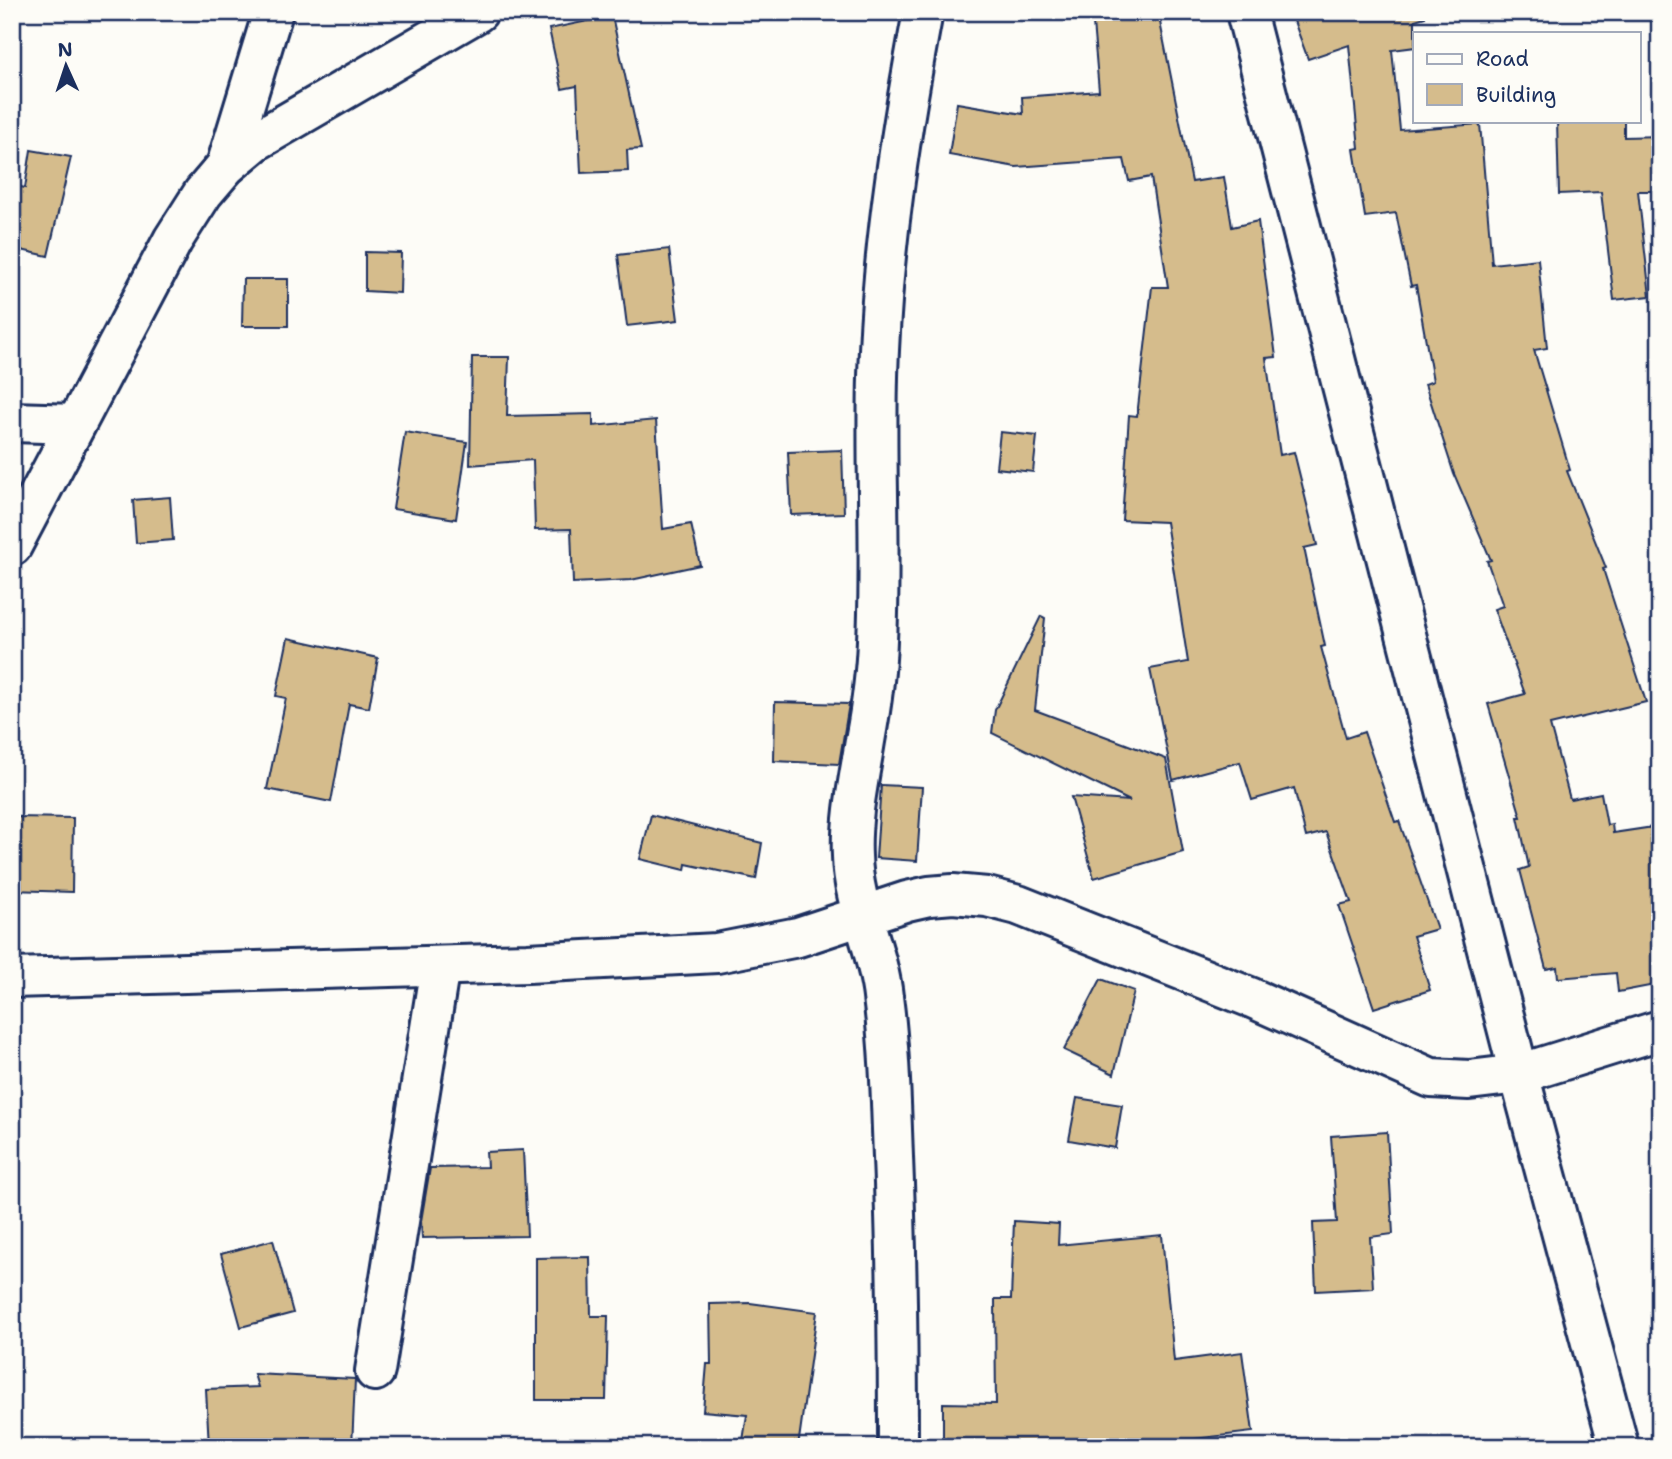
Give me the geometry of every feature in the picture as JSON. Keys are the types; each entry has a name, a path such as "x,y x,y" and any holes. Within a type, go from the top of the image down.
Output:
{"street":[{"path":"226,166 273,12"},
{"path":"12,546 173,240 203,193 226,166 256,141 478,12"},
{"path":"898,1447 898,1270 891,1091 883,994 857,897 852,856 853,820 877,643 880,562 879,352 884,273 904,115 923,12"},
{"path":"1246,12 1519,1074 1619,1447"},
{"path":"12,422 76,424"},
{"path":"12,978 440,966 717,953 798,937 907,901 953,894 997,899 1018,905 1252,998 1432,1078 1469,1080 1519,1074 1660,1030"},
{"path":"374,1371 440,966"}],"building":[{"path":"1092,12 1158,12 1192,182 1224,177 1232,227 1258,221 1276,357 1266,358 1280,455 1294,452 1317,545 1304,548 1325,646 1321,647 1346,738 1364,732 1395,822 1399,821 1437,929 1413,936 1430,990 1374,1008 1339,905 1351,902 1326,832 1306,837 1294,788 1252,800 1240,762 1173,780 1150,669 1188,662 1166,522 1122,520 1129,415 1137,416 1152,287 1168,287 1151,177 1129,181 1124,159 1016,167 949,155 957,103 1023,114 1022,97 1099,91"},
{"path":"1318,12 1424,12 1425,17 1415,20 1413,47 1392,50 1400,130 1480,124 1492,264 1538,259 1547,348 1534,350 1570,470 1567,471 1606,568 1603,569 1646,702 1550,725 1570,799 1601,793 1607,825 1612,824 1613,833 1660,826 1660,984 1618,992 1616,973 1558,978 1557,967 1546,969 1520,870 1529,867 1518,817 1521,817 1488,704 1525,694 1494,609 1503,606 1487,561 1491,560 1454,474 1425,384 1433,381 1416,285 1411,286 1396,213 1365,217 1354,149 1359,148 1349,45 1308,59 1294,21"},
{"path":"612,16 641,149 627,150 628,171 581,173 577,86 562,89 549,29"},
{"path":"1557,122 1624,122 1624,137 1660,136 1660,191 1638,191 1650,296 1614,300 1601,192 1559,194"},
{"path":"31,150 71,157 48,256 12,248 12,185 25,188"},
{"path":"669,249 678,320 627,326 618,255"},
{"path":"365,252 401,253 400,293 365,291"},
{"path":"243,279 288,279 288,326 242,326"},
{"path":"472,357 509,357 507,416 593,414 593,426 656,420 663,529 691,524 700,565 631,580 573,583 571,529 535,530 533,460 470,465"},
{"path":"405,432 467,442 456,519 393,509"},
{"path":"1000,432 1037,436 1033,472 996,468"},
{"path":"842,450 844,513 791,515 788,452"},
{"path":"170,497 173,540 136,543 133,500"},
{"path":"1041,616 1045,618 1035,710 1166,759 1183,852 1094,878 1071,797 1130,801 992,733 995,710"},
{"path":"288,638 378,658 369,708 349,704 331,802 267,789 286,698 276,696"},
{"path":"775,702 849,704 839,764 774,761"},
{"path":"881,785 922,787 917,861 876,858"},
{"path":"651,815 762,843 756,879 686,864 685,870 640,859"},
{"path":"15,817 73,818 72,892 12,890"},
{"path":"1101,979 1134,991 1114,1074 1064,1050"},
{"path":"1077,1098 1122,1105 1115,1148 1069,1140"},
{"path":"1387,1132 1393,1234 1370,1237 1373,1288 1316,1291 1313,1223 1337,1222 1331,1136"},
{"path":"523,1150 527,1236 422,1238 421,1221 430,1168 487,1167 486,1152"},
{"path":"1014,1221 1059,1224 1058,1245 1162,1235 1174,1361 1242,1352 1253,1432 1161,1443 1161,1447 1071,1447 1071,1443 943,1440 943,1403 996,1404 995,1299 1011,1299"},
{"path":"273,1240 293,1313 241,1327 221,1254"},
{"path":"590,1257 591,1316 608,1316 606,1400 536,1400 536,1258"},
{"path":"750,1303 817,1312 798,1447 742,1447 747,1415 703,1411 707,1364 711,1364 710,1304"},
{"path":"254,1374 355,1379 352,1447 209,1447 206,1389 258,1387"}]}
